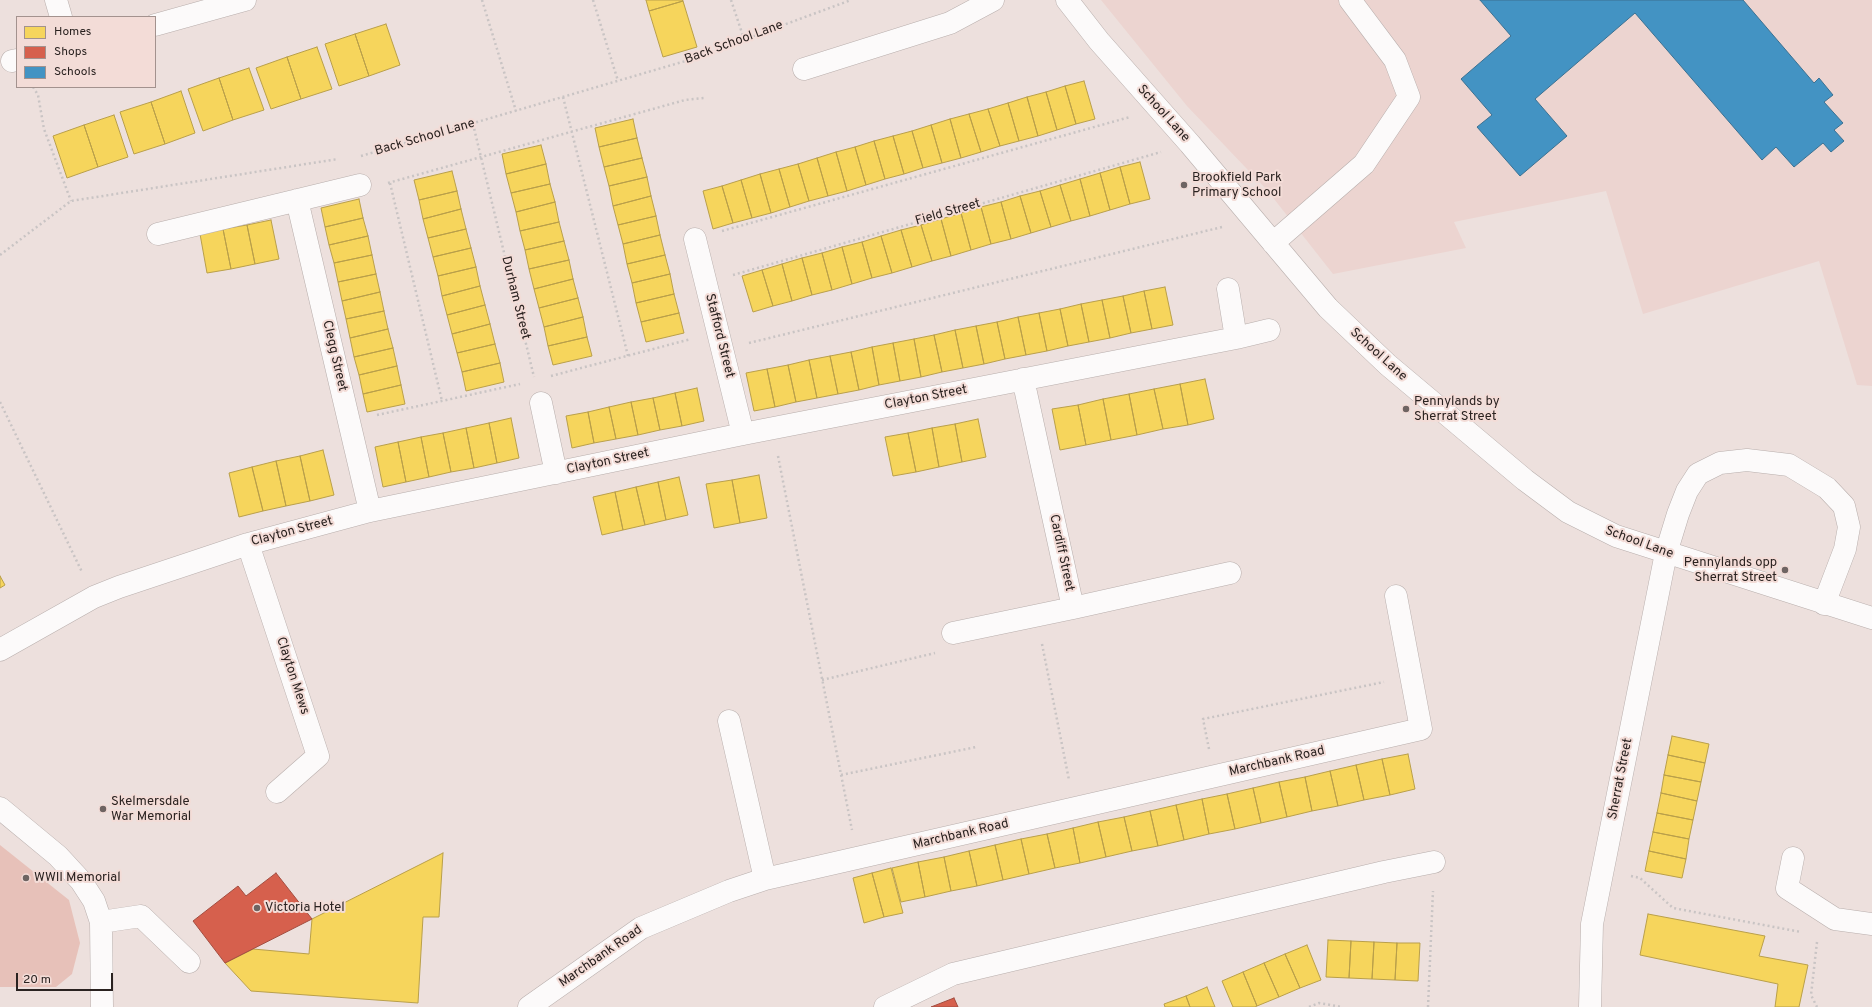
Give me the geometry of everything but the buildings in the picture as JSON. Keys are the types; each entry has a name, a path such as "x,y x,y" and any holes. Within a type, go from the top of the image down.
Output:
{"street":[{"path":"56,0 61,16"},
{"path":"156,25 245,0"},
{"path":"804,69 950,23 993,0"},
{"name":"School Lane","path":"1067,0 1099,41 1190,144 1328,308 1350,331 1388,365 1525,480 1568,512 1616,536 1666,554 1872,618"},
{"path":"1273,243 1364,164 1409,97 1395,60 1350,0"},
{"path":"158,234 360,185"},
{"name":"Clegg Street","path":"297,200 370,511"},
{"name":"Stafford Street","path":"695,238 743,434"},
{"path":"1228,289 1236,338"},
{"name":"Clayton Street","path":"0,650 94,597 119,587 248,544 370,511 743,434 1236,338 1269,330"},
{"name":"Cardiff Street","path":"953,633 1072,608 1023,379"},
{"path":"541,403 556,473"},
{"name":"Sherrat Street","path":"1590,1007 1592,924 1666,554 1686,492 1698,474 1720,463 1747,460 1789,465 1827,488 1844,506 1849,526 1845,549 1824,604"},
{"name":"Clayton Mews","path":"248,544 318,756 277,792"},
{"path":"1072,608 1230,573"},
{"path":"1396,596 1411,676"},
{"name":"Marchbank Road","path":"529,1007 641,928 729,891 766,879 1421,729 1411,676"},
{"path":"729,721 766,879"},
{"path":"0,808 58,856 81,881 94,901 101,922 102,1007"},
{"path":"1793,858 1787,888 1835,919 1872,924"},
{"path":"885,1007 953,974 1384,872 1434,862"},
{"path":"101,922 140,916 189,962"}],"path":[{"path":"482,0 516,111"},
{"path":"593,0 618,81"},
{"path":"731,0 744,40"},
{"name":"Back School Lane","path":"354,157 473,124 689,60 851,0"},
{"path":"34,88 38,95 44,128 70,201"},
{"path":"563,97 628,356"},
{"path":"360,185 390,183 685,100 704,98"},
{"path":"695,238 1159,109"},
{"name":"Durham Street","path":"473,124 541,403"},
{"name":"Field Street","path":"705,283 1190,144"},
{"path":"0,255 70,201 346,158"},
{"path":"390,183 442,401"},
{"path":"722,350 1253,219"},
{"path":"0,402 94,597"},
{"path":"773,428 858,858"},
{"path":"1036,616 1075,809"},
{"path":"822,680 938,653 953,633"},
{"path":"1214,777 1203,719 1411,676"},
{"path":"841,775 976,746"},
{"path":"1428,1007 1434,862"},
{"path":"1603,871 1640,878 1673,908 1818,935"},
{"path":"1817,1007 1812,995 1818,935 1835,919"},
{"path":"1309,1007 1319,1003 1342,1007"}],"shaded area":[{"path":"1101,0 1872,0 1872,386 1857,385 1819,261 1643,314 1606,191 1454,222 1466,248 1333,274 1267,190 1187,106"},
{"path":"0,845 69,900 80,943 72,974 56,987 0,987"}],"place":[{"name":"Brookfield Park Primary School","path":"1184,185"},
{"name":"Pennylands by Sherrat Street","path":"1406,409"},
{"name":"Pennylands opp Sherrat Street","path":"1785,570"},
{"name":"Skelmersdale War Memorial","path":"103,809"},
{"name":"WWII Memorial","path":"26,878"},
{"name":"Victoria Hotel","path":"257,908"}]}
